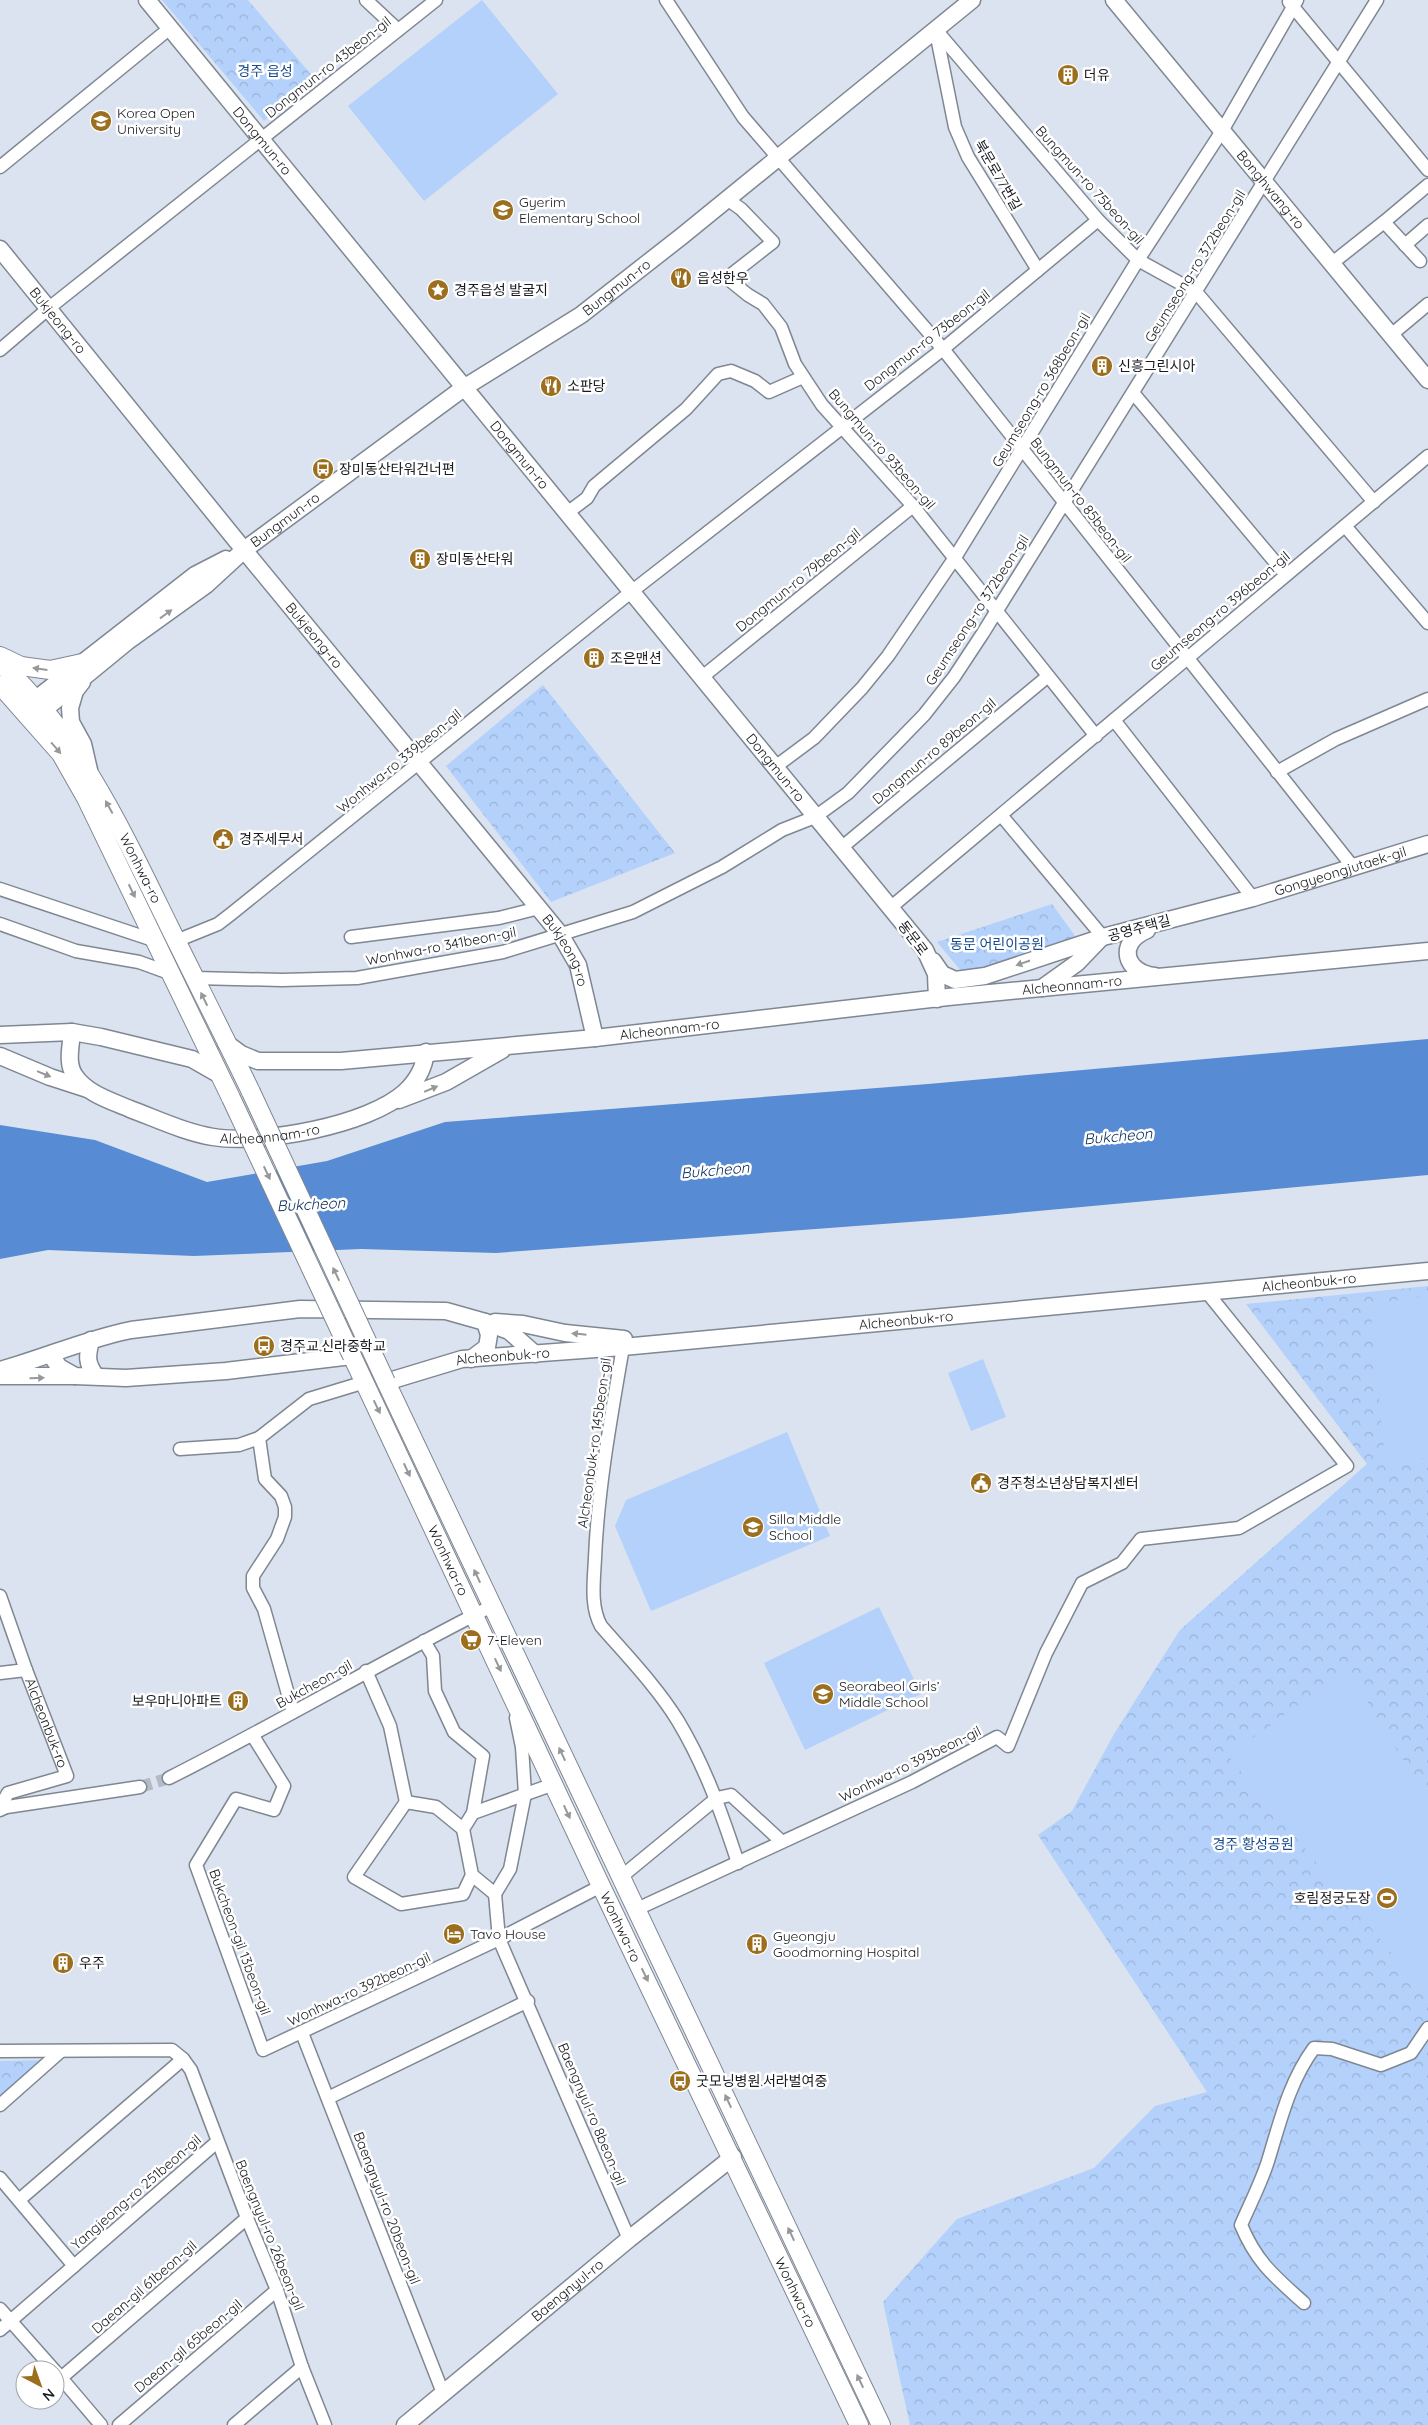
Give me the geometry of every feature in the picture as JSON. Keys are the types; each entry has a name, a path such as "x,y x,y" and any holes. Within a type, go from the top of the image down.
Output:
{"main road":[{"path":"0,656 21,666 50,670 85,668"},
{"name":"Wonhwa-ro","path":"0,663 34,709 90,775 138,862 243,1075 404,1421 881,2425"},
{"name":"Wonhwa-ro","path":"0,685 34,709 82,791 204,1040 601,1886 733,2157 859,2425"},
{"path":"601,1886 621,1877"},
{"path":"733,2157 748,2145"}],"street":[{"name":"Dongmun-ro","path":"147,0 890,908"},
{"path":"366,0 398,30"},
{"name":"Dongmun-ro 43beon-gil","path":"0,350 49,308 436,0"},
{"path":"666,0 743,117 777,158"},
{"name":"Bungmun-ro","path":"34,709 195,575 244,550 465,387 581,315 727,200 972,0"},
{"name":"Bonghwang-ro","path":"1114,0 1428,380"},
{"name":"Geumseong-ro 372beon-gil","path":"815,817 848,793 924,715 959,670 1134,394 1377,0"},
{"path":"1293,2 1339,62 1428,170"},
{"name":"Geumseong-ro 368beon-gil","path":"775,767 814,738 862,688 888,656 954,559 1138,260 1222,131 1293,2"},
{"path":"0,167 170,28"},
{"name":"Bungmun-ro 75beon-gil","path":"936,30 1098,220 1138,260 1196,292 1374,502"},
{"name":"북문로77번길","path":"936,30 955,127 968,157 1038,270"},
{"name":"Bungmun-ro 85beon-gil","path":"777,158 943,349 1353,867"},
{"path":"1331,264 1428,185"},
{"name":"Bungmun-ro 93beon-gil","path":"727,200 741,209 774,242 727,278 763,304 781,327 795,364 822,405 913,506 1047,677 1096,736"},
{"name":"Dongmun-ro 73beon-gil","path":"631,592 842,425 943,349 1098,220"},
{"path":"1384,222 1420,261"},
{"path":"1405,245 1428,225"},
{"name":"Bukjeong-ro","path":"0,249 244,550 560,934 578,965 595,1038"},
{"path":"1390,335 1428,304"},
{"path":"566,512 587,498 594,486 686,409 718,374 731,371 755,381 769,392 804,377"},
{"path":"1134,394 1286,575"},
{"name":"Geumseong-ro 396beon-gil","path":"890,908 1428,456"},
{"name":"Dongmun-ro 79beon-gil","path":"701,678 913,506"},
{"path":"1345,526 1428,623"},
{"name":"Wonhwa-ro 339beon-gil","path":"176,941 218,924 421,763 631,592"},
{"path":"85,668 75,690 70,708 71,722 83,744 90,775"},
{"name":"Dongmun-ro 89beon-gil","path":"841,848 1047,677"},
{"path":"1277,772 1336,739 1428,699"},
{"path":"1114,720 1253,898"},
{"path":"925,950 942,974 955,980 985,976 1103,937 1001,815"},
{"name":"Wonhwa-ro 341beon-gil","path":"194,978 282,980 357,978 503,952 633,912 722,867 782,830 815,817"},
{"name":"Gongyeongjutaek-gil","path":"1253,898 1428,844"},
{"path":"0,889 156,941"},
{"name":"공영주택길","path":"1042,988 1077,963 1103,937 1253,898"},
{"path":"351,937 499,918 539,908"},
{"name":"동문로","path":"890,908 925,950 936,974 937,999"},
{"path":"1162,977 1143,975 1135,969 1127,953 1128,944 1136,935 1177,918"},
{"path":"0,924 76,951 139,962 172,974"},
{"name":"Alcheonnam-ro","path":"72,1032 70,1066 75,1077 89,1090 176,1127 212,1137 243,1140 280,1136 316,1129 385,1105 405,1092 421,1073 426,1052 595,1038 1042,988 1428,951"},
{"path":"0,1035 72,1032 192,1059 220,1075"},
{"path":"192,1059 200,1052 204,1040"},
{"path":"226,1043 241,1054 258,1061 341,1061 426,1052"},
{"path":"385,1105 432,1089 489,1056 513,1045"},
{"path":"0,1056 50,1077 89,1090"},
{"path":"243,1075 258,1061"},
{"name":"Alcheonbuk-ro","path":"386,1382 462,1359 662,1343 1428,1271"},
{"name":"Wonhwa-ro 393beon-gil","path":"637,1909 912,1782 997,1737 1008,1746 1046,1653 1082,1583 1122,1562 1141,1539 1240,1528 1347,1466 1206,1291"},
{"path":"0,1370 51,1355 91,1340 130,1330 300,1309 446,1311 509,1331 535,1354"},
{"path":"485,1322 523,1324 565,1333 662,1343"},
{"path":"471,1359 487,1347 489,1335 485,1322"},
{"path":"91,1340 87,1356 88,1366 96,1376"},
{"name":"Alcheonbuk-ro 145beon-gil","path":"623,1346 597,1507 593,1588 595,1615 601,1626 652,1685 678,1721 717,1798 738,1863"},
{"path":"51,1355 59,1367 75,1376"},
{"path":"0,1376 25,1378 96,1376 126,1378 226,1371 352,1356"},
{"path":"180,1449 239,1445 259,1438 309,1399 365,1382"},
{"path":"259,1438 265,1479 281,1496 285,1507 285,1517 276,1539 253,1576 253,1588 264,1609 293,1712"},
{"name":"Alcheonbuk-ro","path":"0,1596 67,1776 8,1793 3,1802 2,1809"},
{"name":"Bukcheon-gil","path":"169,1778 253,1736 366,1671 492,1606"},
{"path":"424,1641 433,1656 435,1692 454,1732 483,1756 473,1813 462,1829"},
{"path":"0,1673 26,1670"},
{"path":"366,1671 390,1726 406,1802 354,1877 401,1904 464,1894 472,1874 462,1829 436,1808 406,1802"},
{"path":"472,1874 495,1894 510,1869 525,1794 522,1747 512,1694"},
{"name":"Bukcheon-gil 13beon-gil","path":"253,1736 284,1786 274,1810 236,1799 196,1866 263,2050"},
{"path":"473,1813 554,1784"},
{"path":"2,1809 140,1787"},
{"path":"717,1798 731,1795 781,1841"},
{"name":"Wonhwa-ro","path":"621,1877 717,1798"},
{"name":"Wonhwa-ro 392beon-gil","path":"263,2050 499,1939 601,1886"},
{"name":"Baengnyul-ro 8beon-gil","path":"495,1894 499,1939 528,2001 629,2239"},
{"path":"328,2098 528,2001"},
{"path":"1304,2303 1271,2274 1251,2250 1241,2225 1268,2164 1279,2122 1302,2065 1314,2048 1332,2050 1381,2065 1411,2053 1428,2028"},
{"name":"Baengnyul-ro 20beon-gil","path":"302,2033 443,2393"},
{"path":"0,2051 172,2050 183,2059 19,2200"},
{"path":"0,2105 61,2051"},
{"name":"Baengnyul-ro 26beon-gil","path":"183,2059 191,2070 217,2142 277,2290 302,2367 325,2425"},
{"name":"Yangjeong-ro 251beon-gil","path":"0,2330 217,2142"},
{"name":"Baengnyul-ro","path":"405,2425 629,2239 733,2157"},
{"name":"Yangjeong-ro 251beon-gil","path":"0,2178 74,2266"},
{"name":"Daean-gil 61beon-gil","path":"65,2366 247,2218"},
{"name":"Daean-gil 65beon-gil","path":"119,2425 277,2290"},
{"path":"0,2309 45,2360"},
{"path":"234,2425 302,2367"},
{"path":"65,2382 101,2425"}],"green space":[{"name":"경주 읍성","path":"162,0 248,0 314,78 264,121"},
{"path":"482,0 558,94 424,201 348,106"},
{"path":"543,685 675,853 551,902 446,766"},
{"name":"동문 어린이공원","path":"1052,904 1078,940 966,977 937,942"},
{"name":"경주 황성공원","path":"1428,1286 1428,2425 910,2425 883,2302 957,2219 1094,2168 1155,2106 1207,2092 1038,1835 1072,1811 1114,1734 1180,1630 1367,1464 1246,1304"},
{"path":"1428,1296 1428,1458 1385,1461 1370,1304"},
{"path":"983,1359 1006,1417 971,1431 948,1373"},
{"path":"787,1432 830,1536 651,1611 615,1526 626,1500"},
{"path":"879,1607 921,1694 805,1750 764,1663"},
{"name":"호림정궁도장","path":"1347,1669 1428,1800 1428,1997 1228,1756"},
{"path":"51,2060 0,2102 0,2061"}],"water":[{"name":"Bukcheon","path":"1428,1039 1428,1175 963,1218 496,1253 361,1249 194,1256 48,1250 0,1259 0,1125 95,1140 207,1182 327,1161 445,1122 928,1084"}],"tunnel":[{"path":"140,1787 169,1778"}],"place":[{"name":"더유","path":"1068,75"},
{"name":"Korea Open University","path":"101,121"},
{"name":"Gyerim Elementary School","path":"503,210"},
{"name":"읍성한우","path":"681,278"},
{"name":"경주읍성 발굴지","path":"438,290"},
{"name":"신흥그린시아","path":"1102,366"},
{"name":"소판당","path":"551,386"},
{"name":"장미동산타워건너편","path":"323,469"},
{"name":"장미동산타워","path":"420,559"},
{"name":"조은맨션","path":"594,658"},
{"name":"경주세무서","path":"223,839"},
{"name":"경주교.신라중학교","path":"264,1346"},
{"name":"경주청소년상담복지센터","path":"981,1483"},
{"name":"Silla Middle School","path":"753,1527"},
{"name":"7-Eleven","path":"471,1640"},
{"name":"Seorabeol Girls’ Middle School","path":"823,1694"},
{"name":"보우마니아파트","path":"238,1701"},
{"name":"호림정궁도장","path":"1387,1898"},
{"name":"Tavo House","path":"454,1934"},
{"name":"Gyeongju Goodmorning Hospital","path":"757,1944"},
{"name":"우주","path":"63,1963"},
{"name":"굿모닝병원.서라벌여중","path":"680,2081"}]}
